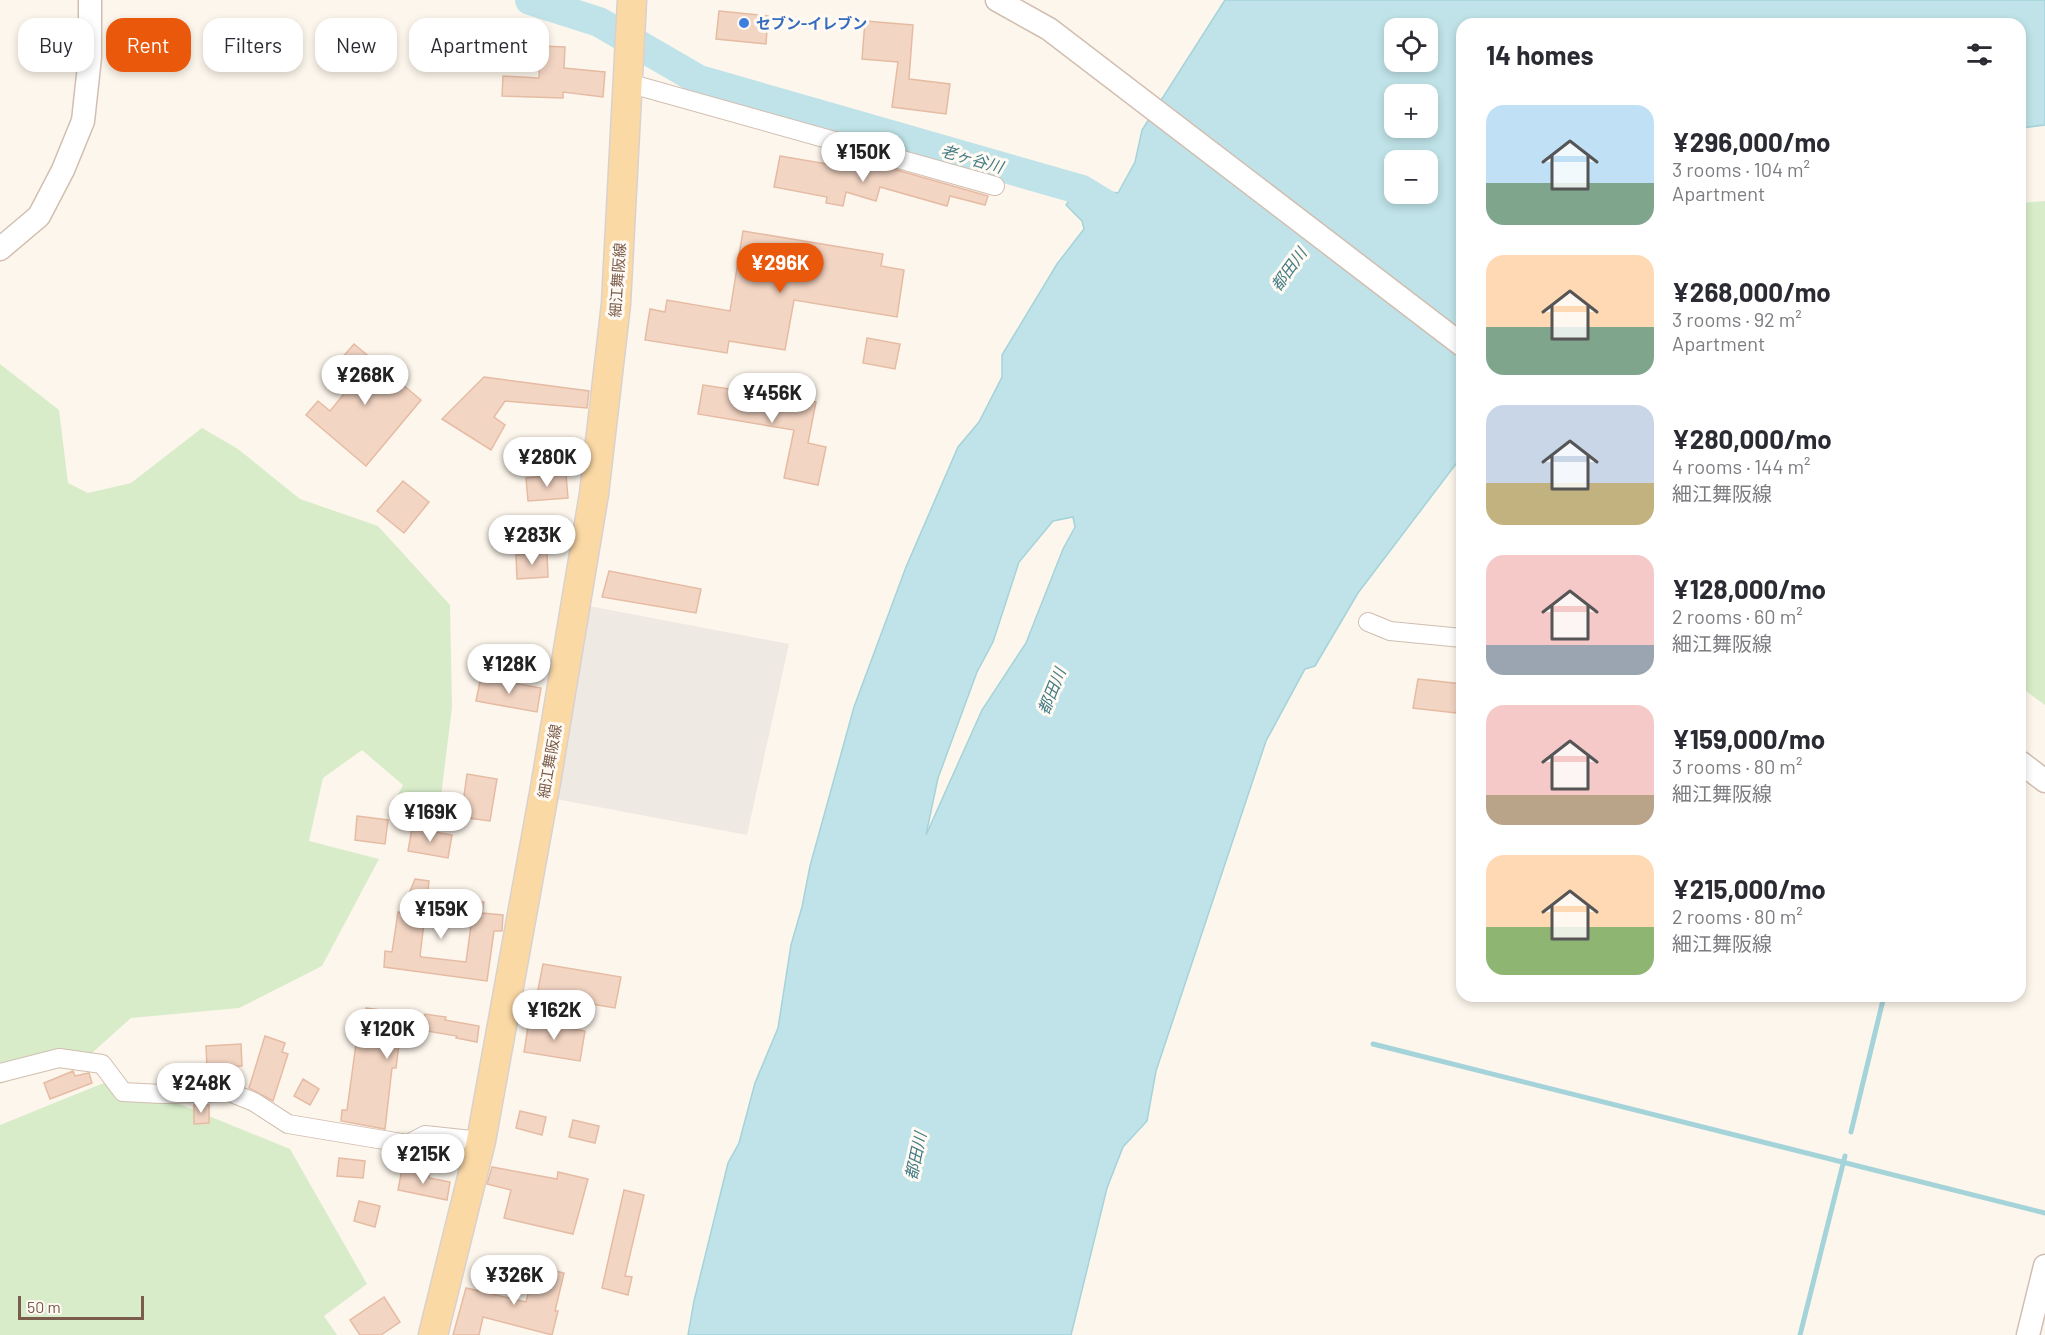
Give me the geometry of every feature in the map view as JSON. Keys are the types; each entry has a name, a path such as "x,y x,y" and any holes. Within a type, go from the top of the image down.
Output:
{"main road":[{"name":"細江舞阪線","path":"433,1335 481,1141 546,782 594,494 616,304 632,9"}],"street":[{"path":"0,249 39,216 63,170 83,121 90,57 90,0"},
{"path":"997,0 1049,29 1456,340"},
{"path":"628,73 995,186"},
{"path":"1368,622 1390,631 1456,637"},
{"path":"2026,767 2045,781"},
{"path":"0,1073 59,1058 102,1064 123,1092 162,1094 229,1092 254,1102 288,1124 408,1144 425,1135 481,1141"},
{"path":"2028,1335 2045,1266"}],"shaded area":[{"path":"589,606 789,644 747,835 556,799"}],"green space":[{"path":"2045,201 2045,705 2026,691 2026,203"},
{"path":"0,364 59,410 68,483 88,493 131,483 202,428 238,449 300,499 378,526 450,605 452,707 439,813 412,828 388,815 403,785 362,750 323,778 309,841 379,859 322,966 239,1008 131,1018 92,1053 0,1084"},
{"path":"116,1078 290,1149 367,1284 324,1316 337,1335 0,1335 0,1125"}],"water":[{"name":"都田川","path":"1225,0 2045,0 2045,125 2026,127 2026,18 1456,18 1456,464 1358,593 1315,666 1305,669 1266,741 1156,1071 1147,1121 1123,1147 1107,1188 1071,1335 688,1335 694,1301 728,1163 739,1143 755,1083 778,1028 791,945 802,907 810,866 854,707 906,567 958,447 979,422 1002,377 1002,355 1057,264 1084,229 1082,221 1066,205 1080,185 1088,189 1118,193 1135,162 1142,130","holes":["1073,517 1075,527 1063,549 1026,643 982,710 926,835 938,778 977,672 993,642 1019,562 1053,521"]}],"building":[{"path":"719,11 768,16 766,44 716,39"},
{"path":"865,21 913,25 909,79 950,84 946,114 892,107 898,62 862,59"},
{"path":"549,46 565,47 564,68 605,72 603,97 563,92 563,98 502,96 503,76 539,78 539,72 549,72"},
{"path":"780,156 862,170 865,161 988,196 985,205 950,196 947,206 880,187 876,201 846,192 843,206 826,203 827,197 774,187"},
{"path":"743,231 883,254 881,266 904,270 897,317 794,300 785,350 729,341 727,353 645,340 650,309 665,312 667,300 730,311"},
{"path":"867,338 900,344 895,369 863,363"},
{"path":"354,344 421,400 366,466 306,415 318,401 330,411 348,389 329,373"},
{"path":"484,377 589,391 587,408 505,401 494,417 505,425 491,450 442,419"},
{"path":"703,385 816,402 808,443 826,447 818,485 784,478 794,430 698,414"},
{"path":"566,474 568,498 528,501 526,478"},
{"path":"403,481 429,502 404,533 377,511"},
{"path":"547,553 548,577 517,579 516,555"},
{"path":"609,571 701,589 696,613 602,597"},
{"path":"481,677 541,688 537,712 476,701"},
{"path":"1418,679 1456,683 1456,713 1413,708"},
{"path":"467,774 497,779 490,821 461,817"},
{"path":"357,816 388,820 385,844 355,840"},
{"path":"412,828 452,835 448,858 408,851"},
{"path":"415,879 429,881 420,956 422,957 466,962 471,925 467,924 471,900 484,902 482,913 503,915 502,931 494,931 487,981 384,967 385,951 392,952 398,912 401,913"},
{"path":"543,964 621,977 615,1008 537,995"},
{"path":"366,1008 446,1017 445,1020 479,1026 477,1042 456,1038 457,1036 401,1029 396,1068 392,1068 385,1129 341,1121 342,1110 347,1110 357,1037 361,1038"},
{"path":"529,1021 585,1031 580,1061 524,1052"},
{"path":"265,1036 285,1043 282,1052 288,1054 273,1101 249,1088"},
{"path":"241,1044 242,1066 207,1067 206,1046"},
{"path":"73,1071 75,1076 89,1073 92,1083 50,1099 44,1083"},
{"path":"303,1079 319,1089 310,1105 294,1096"},
{"path":"194,1105 209,1105 209,1123 194,1124"},
{"path":"520,1111 546,1117 542,1135 516,1128"},
{"path":"573,1120 599,1126 595,1143 569,1137"},
{"path":"339,1158 365,1161 363,1178 337,1176"},
{"path":"492,1167 557,1179 558,1172 588,1179 573,1234 504,1218 511,1190 487,1184"},
{"path":"402,1169 450,1182 447,1200 398,1190"},
{"path":"624,1190 644,1195 625,1276 632,1277 628,1295 602,1288"},
{"path":"359,1201 380,1206 375,1227 354,1221"},
{"path":"535,1266 564,1273 552,1335 483,1317 479,1335 453,1335 466,1288 526,1302"},
{"path":"384,1297 400,1322 381,1335 360,1335 350,1320"}],"waterway":[{"name":"老ヶ谷川","path":"530,0 599,22 699,80 1082,190 1113,209"},
{"path":"1851,1132 1883,1002"},
{"path":"1373,1044 2045,1213"},
{"path":"1800,1335 1845,1156"}],"place":[{"name":"セブン-イレブン","path":"744,23"}]}
